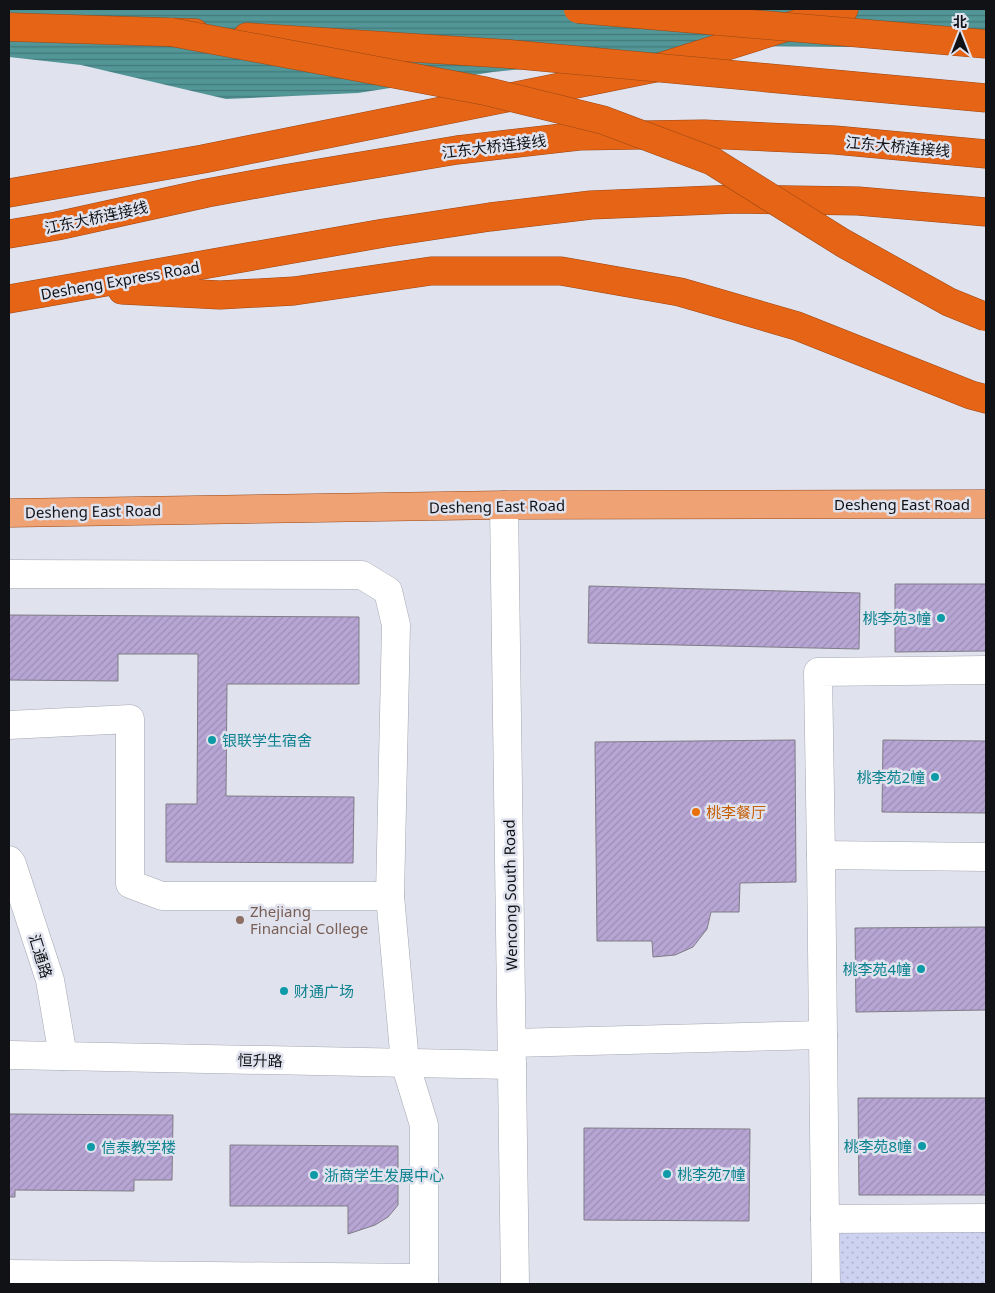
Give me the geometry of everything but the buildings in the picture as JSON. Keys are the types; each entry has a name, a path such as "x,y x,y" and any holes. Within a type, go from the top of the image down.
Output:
{"highway":[{"path":"578,9 986,44"},
{"path":"9,193 204,159 660,67 844,9"},
{"path":"9,26 171,32 509,54 986,98"},
{"path":"171,32 485,91 603,120 712,161 843,243 948,302 986,317"},
{"name":"江东大桥连接线","path":"9,234 56,226 207,193 457,150 579,136 704,134 826,140 986,154"},
{"name":"Desheng Express Road","path":"9,299 384,233 490,217 591,205 737,199 858,201 986,212"},
{"path":"72,288 220,295 294,291 431,272 561,271 680,292 788,323 971,395 986,399"}],"main road":[{"name":"Desheng East Road","path":"9,513 504,505 986,504"}],"street":[{"name":"Wencong South Road","path":"504,505 514,1284"},
{"path":"9,574 362,575 388,591 396,625 390,896 405,1063 424,1125 424,1281 327,1281 9,1274"},
{"path":"826,1284 818,672 986,670"},
{"path":"9,725 130,719 130,884 162,896 390,896"},
{"path":"821,855 986,857"},
{"name":"汇通路","path":"9,860 12,864 50,980 63,1056"},
{"name":"恒升路","path":"9,1055 405,1063 512,1054 823,1036"},
{"path":"825,1219 986,1218"}],"shaded area":[{"path":"9,9 986,9 986,48 747,46 493,72 358,93 226,99 81,65 9,57"},
{"path":"986,1226 986,1284 837,1284 837,1228"}],"place":[{"name":"桃李苑3幢","path":"941,618"},
{"name":"银联学生宿舍","path":"212,740"},
{"name":"桃李苑2幢","path":"935,777"},
{"name":"桃李餐厅","path":"696,812"},
{"name":"Zhejiang Financial College","path":"240,920"},
{"name":"桃李苑4幢","path":"921,969"},
{"name":"财通广场","path":"284,991"},
{"name":"桃李苑8幢","path":"922,1146"},
{"name":"信泰教学楼","path":"91,1147"},
{"name":"桃李苑7幢","path":"667,1174"},
{"name":"浙商学生发展中心","path":"314,1175"}]}
